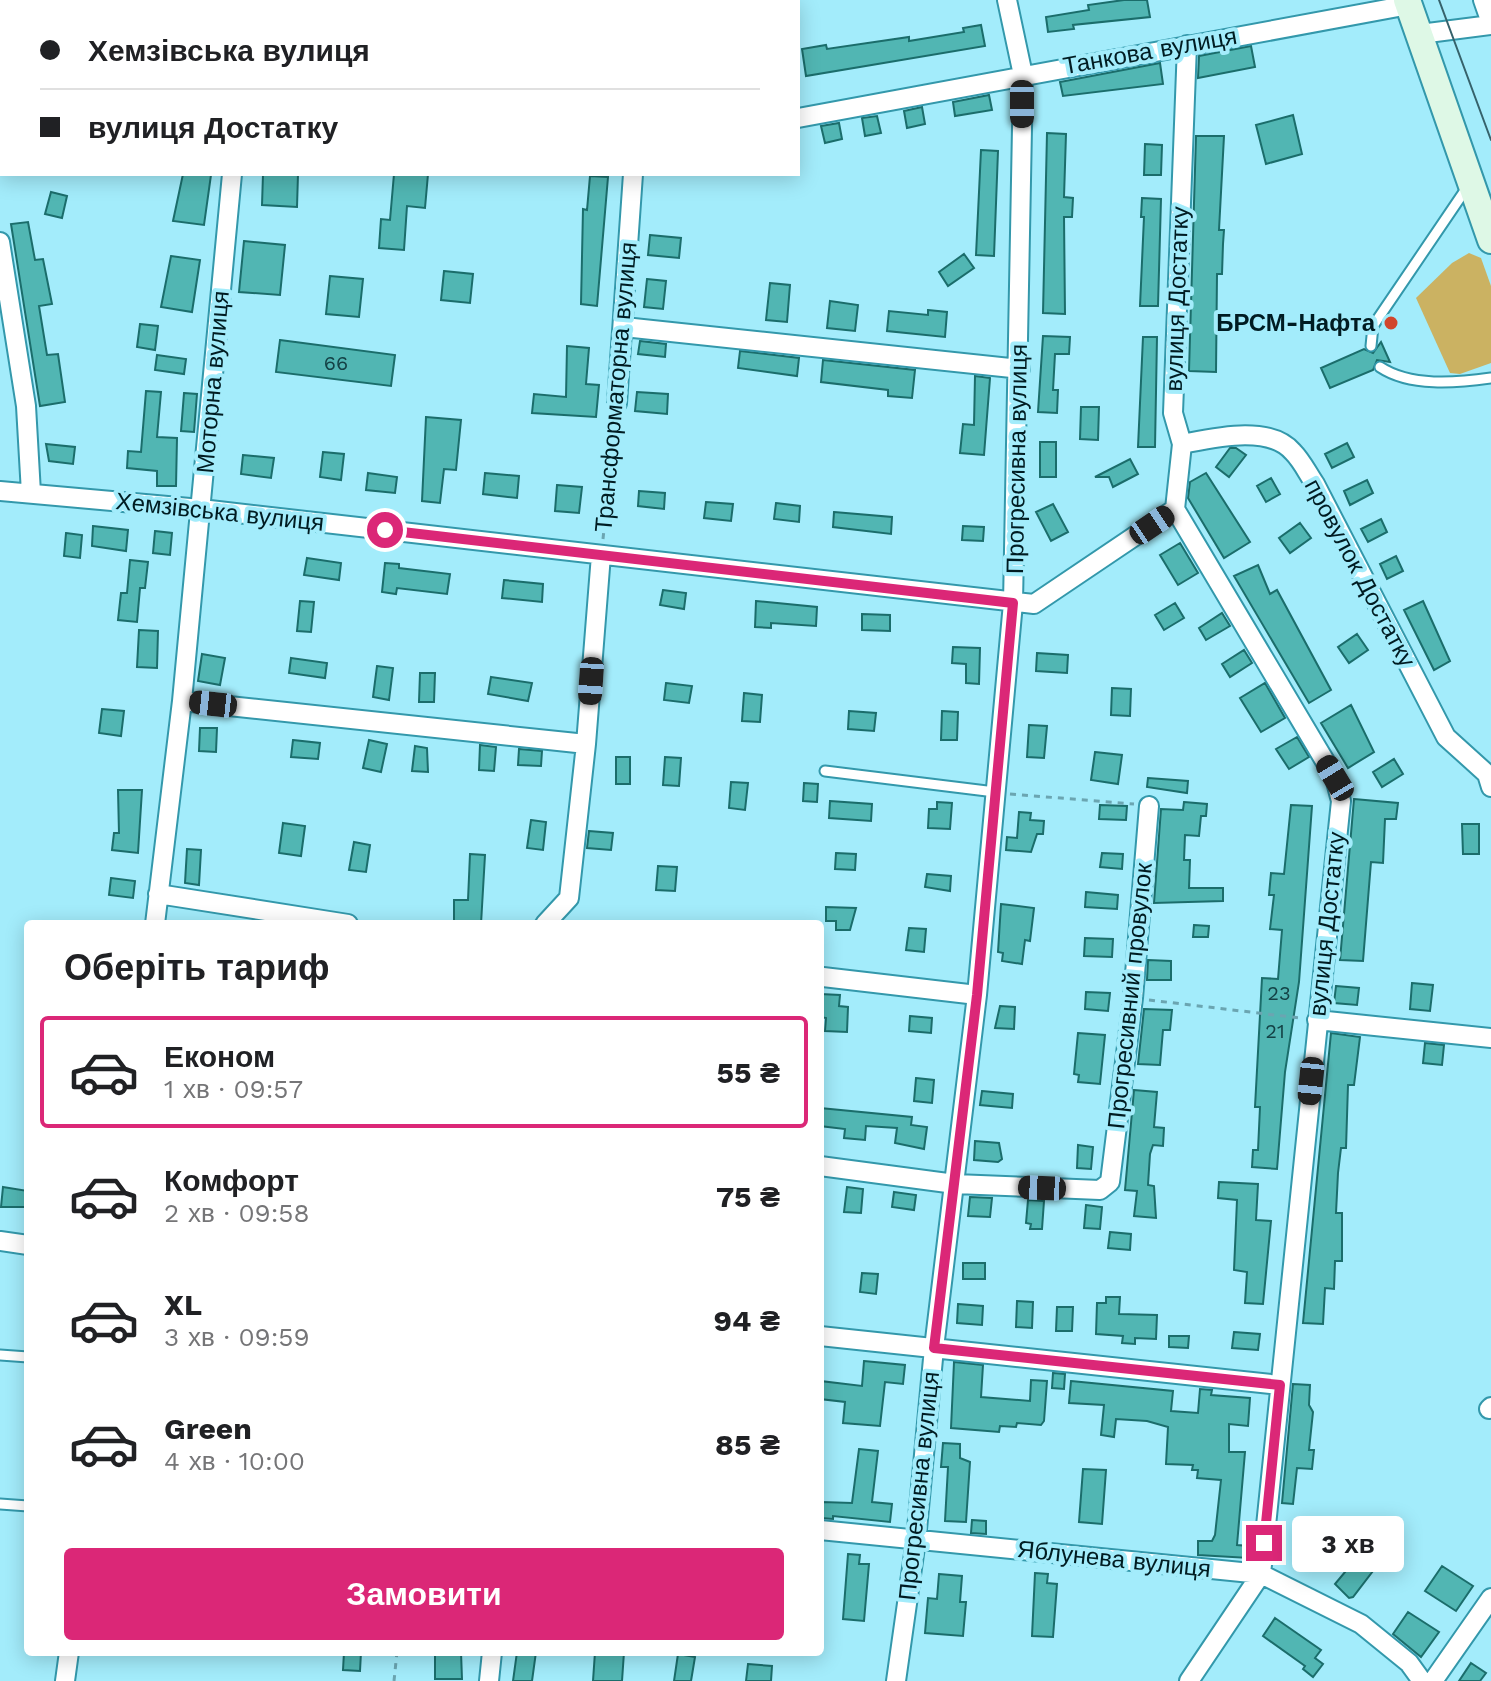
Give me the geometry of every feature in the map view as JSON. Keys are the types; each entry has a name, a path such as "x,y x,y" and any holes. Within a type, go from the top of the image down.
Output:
{"main road":[{"path":"1408,2 1491,240"}],"street":[{"name":"Прогресивна вулиця","path":"896,1681 916,1540 934,1348 977,995 1013,603 1020,369 1023,75 1007,0"},
{"path":"1420,34 1491,24 1483,0"},
{"name":"Танкова вулиця","path":"800,118 1408,2"},
{"name":"вулиця Достатку","path":"1187,45 1173,413 1182,444 1175,509 1335,778 1341,801 1261,1574 1189,1681"},
{"name":"Моторна вулиця","path":"155,920 182,701 232,176"},
{"name":"Трансформаторна вулиця","path":"617,403 633,176"},
{"path":"0,242 26,406 31,493"},
{"path":"624,327 1020,369"},
{"name":"провулок Достатку","path":"1182,444 1235,434 1259,436 1292,449 1315,484 1446,737 1487,774 1491,787"},
{"name":"Хемзівська вулиця","path":"0,491 201,509 1034,604 1175,509"},
{"name":"Трансформаторна вулиця","path":"549,920 569,898 586,744 601,555"},
{"path":"182,701 586,744"},
{"name":"Прогресивний провулок","path":"824,1167 955,1184 1100,1190 1110,1182 1133,998 1149,806"},
{"path":"158,894 323,920"},
{"path":"824,977 977,995"},
{"path":"1317,1020 1491,1038"},
{"path":"0,1241 24,1244"},
{"path":"824,1336 1280,1385"},
{"name":"Яблунева вулиця","path":"824,1530 1261,1574 1361,1624 1409,1663 1422,1681"},
{"path":"1433,1681 1491,1598"},
{"path":"65,1681 68,1656"},
{"path":"489,1681 492,1656"}],"lane":[{"path":"1371,346 1373,326 1429,249 1470,183"},
{"path":"1380,367 1395,377 1446,382 1491,378"},
{"path":"825,771 995,792"},
{"path":"0,1355 24,1357"},
{"path":"0,1504 24,1506"}],"path":[{"name":"Трансформаторна вулиця","path":"601,555 617,403"},
{"path":"995,792 1149,806"},
{"path":"1133,998 1317,1020"},
{"path":"394,1681 397,1656"}],"shaded area":[{"path":"1469,253 1481,258 1491,286 1491,363 1460,374 1450,373 1416,298 1452,263"}],"building":[{"path":"1147,0 1150,17 1073,25 1074,29 1048,32 1046,17 1089,10 1088,5"},
{"path":"981,25 985,46 806,76 802,49 826,45 827,49 909,37 909,41 964,32 963,28"},
{"path":"1251,46 1255,67 1198,78 1199,56"},
{"path":"1160,63 1163,84 1063,96 1060,82"},
{"path":"989,95 992,110 955,116 953,102"},
{"path":"922,107 925,124 907,128 904,111"},
{"path":"1293,115 1302,154 1266,164 1256,125"},
{"path":"877,116 881,133 865,136 862,118"},
{"path":"839,123 842,139 825,143 821,126"},
{"path":"1047,133 1066,134 1064,197 1073,198 1072,217 1064,217 1065,314 1043,313"},
{"path":"1196,136 1224,136 1219,230 1224,230 1222,274 1217,274 1216,372 1189,371"},
{"path":"1145,144 1162,145 1161,175 1144,175"},
{"path":"981,150 998,151 994,256 976,255"},
{"path":"183,176 211,176 204,225 173,221"},
{"path":"263,176 298,176 297,207 262,205"},
{"path":"394,176 428,176 425,208 407,206 404,250 379,248 381,219 390,220"},
{"path":"590,176 608,177 597,306 581,304 583,209 587,210"},
{"path":"51,192 67,196 62,218 45,214"},
{"path":"1142,198 1161,199 1158,306 1140,306"},
{"path":"28,222 35,260 43,259 52,304 39,306 47,355 58,354 65,402 40,406 11,224"},
{"path":"650,235 681,238 679,258 648,255"},
{"path":"244,241 285,245 280,295 239,292"},
{"path":"964,254 974,268 948,286 939,272"},
{"path":"171,256 200,260 192,312 161,307"},
{"path":"444,271 473,274 470,303 441,300"},
{"path":"330,276 363,279 359,317 326,314"},
{"path":"647,279 666,281 663,309 644,307"},
{"path":"770,283 790,285 787,322 766,320"},
{"path":"830,301 858,305 855,331 827,328"},
{"path":"928,310 947,312 945,337 887,331 889,311 928,315"},
{"path":"140,324 158,326 155,350 137,347"},
{"path":"1043,336 1070,337 1069,354 1055,354 1053,390 1058,390 1057,413 1038,412"},
{"path":"1143,337 1157,337 1155,447 1138,447"},
{"path":"280,340 395,355 391,386 276,372"},
{"path":"640,341 666,344 665,357 638,354"},
{"path":"1381,342 1390,362 1377,360 1373,370 1330,388 1321,368 1364,349 1373,353"},
{"path":"567,346 589,348 586,384 599,385 596,417 532,413 534,394 566,397"},
{"path":"740,351 799,358 797,376 738,368"},
{"path":"157,355 186,359 184,374 155,370"},
{"path":"823,360 915,370 912,398 888,396 888,390 821,382"},
{"path":"975,376 990,378 984,455 960,453 963,424 974,425"},
{"path":"146,391 161,392 157,437 177,438 176,486 157,486 157,471 127,468 128,451 141,452"},
{"path":"637,392 668,394 667,414 635,411"},
{"path":"184,393 197,394 194,432 181,431"},
{"path":"1081,407 1099,407 1098,440 1080,439"},
{"path":"426,417 461,420 456,470 444,469 440,503 422,501"},
{"path":"1040,442 1056,442 1056,477 1040,477"},
{"path":"1347,443 1354,457 1332,468 1325,454"},
{"path":"46,444 75,447 73,464 49,461"},
{"path":"1230,448 1236,448 1246,455 1229,477 1216,467"},
{"path":"323,452 344,454 341,480 320,477"},
{"path":"243,455 274,458 271,478 241,474"},
{"path":"1130,459 1138,474 1113,487 1109,477 1095,477"},
{"path":"368,473 397,477 395,493 366,490"},
{"path":"485,473 519,476 517,498 483,494"},
{"path":"1206,473 1250,542 1224,558 1188,498 1190,482"},
{"path":"1271,478 1280,494 1266,502 1257,486"},
{"path":"1367,480 1373,493 1350,505 1344,491"},
{"path":"557,485 582,487 579,513 555,511"},
{"path":"639,491 665,493 664,509 638,506"},
{"path":"706,502 733,504 731,521 704,518"},
{"path":"776,503 800,506 799,522 774,519"},
{"path":"1053,504 1068,532 1051,541 1036,512"},
{"path":"834,512 892,517 891,534 833,527"},
{"path":"1381,519 1387,532 1368,542 1361,529"},
{"path":"1300,523 1311,538 1290,553 1279,538"},
{"path":"93,526 128,530 126,551 92,546"},
{"path":"963,526 984,527 983,541 962,540"},
{"path":"155,531 172,533 170,555 153,553"},
{"path":"66,533 82,535 80,558 64,556"},
{"path":"1180,543 1198,573 1178,585 1160,555"},
{"path":"1396,556 1403,571 1387,579 1380,564"},
{"path":"307,558 341,563 339,580 304,575"},
{"path":"130,560 148,562 145,588 140,588 137,622 118,620 121,593 127,593"},
{"path":"385,563 399,564 399,568 450,574 447,594 397,588 396,594 382,592"},
{"path":"1258,565 1270,594 1277,590 1331,690 1309,703 1234,576"},
{"path":"504,580 543,584 542,602 502,598"},
{"path":"663,590 686,593 684,609 660,605"},
{"path":"300,601 314,602 311,632 297,631"},
{"path":"756,601 817,607 816,626 771,623 771,628 755,627"},
{"path":"1423,601 1450,661 1434,670 1404,610"},
{"path":"1175,603 1184,618 1164,630 1155,615"},
{"path":"1222,613 1230,626 1206,640 1199,628"},
{"path":"862,614 890,615 890,631 862,630"},
{"path":"139,630 158,631 157,668 137,667"},
{"path":"1357,634 1368,650 1349,663 1338,647"},
{"path":"953,647 980,648 979,684 966,683 966,664 952,663"},
{"path":"1244,650 1252,663 1230,677 1222,664"},
{"path":"1037,653 1068,655 1067,673 1036,671"},
{"path":"202,654 225,658 220,685 198,681"},
{"path":"291,658 327,663 325,678 289,673"},
{"path":"377,666 393,668 389,700 373,697"},
{"path":"420,673 435,673 434,702 419,702"},
{"path":"491,677 532,683 528,701 488,694"},
{"path":"666,683 692,686 689,703 664,700"},
{"path":"1265,683 1285,718 1261,732 1240,698"},
{"path":"1112,688 1131,689 1130,716 1111,715"},
{"path":"744,693 762,695 760,722 742,721"},
{"path":"1351,705 1374,752 1348,768 1321,723"},
{"path":"102,709 124,711 121,736 99,733"},
{"path":"849,711 876,713 874,731 848,729"},
{"path":"942,711 958,712 957,740 941,740"},
{"path":"1029,725 1047,726 1044,758 1027,757"},
{"path":"200,728 217,728 216,752 199,751"},
{"path":"1297,737 1309,757 1289,769 1276,749"},
{"path":"293,740 320,743 318,759 291,757"},
{"path":"369,740 387,744 381,772 363,768"},
{"path":"480,745 496,747 494,771 479,770"},
{"path":"415,746 427,748 428,772 412,771"},
{"path":"519,749 542,751 541,766 518,765"},
{"path":"1095,752 1122,755 1118,784 1091,780"},
{"path":"616,757 630,757 630,784 616,784"},
{"path":"665,757 681,758 679,786 663,785"},
{"path":"1394,759 1403,774 1382,787 1373,772"},
{"path":"1148,778 1188,781 1187,793 1147,787"},
{"path":"731,782 748,783 745,810 729,808"},
{"path":"804,783 818,784 817,802 803,801"},
{"path":"118,790 142,790 138,853 112,850 114,833 119,833"},
{"path":"1354,799 1398,803 1396,819 1385,819 1383,863 1371,862 1363,961 1340,960"},
{"path":"830,801 872,804 871,821 829,818"},
{"path":"937,802 952,803 950,829 928,828 929,809 937,809"},
{"path":"1184,802 1207,804 1206,816 1201,816 1199,836 1185,835 1184,860 1190,860 1189,888 1223,888 1223,901 1154,903 1161,809 1183,810"},
{"path":"1100,805 1127,806 1126,820 1099,819"},
{"path":"1291,805 1312,806 1299,982 1285,1072 1277,1169 1252,1167 1253,1150 1258,1150 1260,1107 1255,1107 1262,978 1278,979 1282,930 1270,929 1274,895 1269,895 1271,873 1284,874"},
{"path":"1019,812 1031,813 1030,820 1044,821 1043,834 1037,834 1031,852 1006,850 1007,837 1017,838"},
{"path":"531,820 546,822 543,850 527,848"},
{"path":"283,823 305,826 301,856 279,853"},
{"path":"1462,824 1479,824 1479,854 1463,854"},
{"path":"589,831 613,833 611,850 587,848"},
{"path":"354,842 370,845 366,872 349,870"},
{"path":"187,849 201,850 199,885 185,883"},
{"path":"836,853 856,854 855,870 835,869"},
{"path":"1102,853 1123,854 1122,869 1100,867"},
{"path":"470,854 485,855 481,920 454,920 454,900 468,900"},
{"path":"658,866 677,867 675,891 656,890"},
{"path":"927,874 951,876 950,891 925,887"},
{"path":"111,878 135,881 133,898 109,895"},
{"path":"1086,892 1118,895 1117,909 1085,907"},
{"path":"1001,904 1034,908 1030,941 1025,940 1022,964 1002,961 1003,953 998,952"},
{"path":"826,907 856,908 850,930 836,930 836,921 826,921"},
{"path":"1194,925 1209,926 1208,937 1193,937"},
{"path":"909,928 926,929 924,952 906,950"},
{"path":"1085,938 1113,939 1112,957 1084,956"},
{"path":"1148,960 1171,961 1171,980 1147,980"},
{"path":"1412,983 1433,985 1430,1011 1410,1009"},
{"path":"1336,986 1359,988 1357,1005 1334,1003"},
{"path":"1086,992 1110,993 1108,1011 1085,1009"},
{"path":"824,994 840,995 839,1006 848,1007 847,1032 825,1031"},
{"path":"1000,1006 1015,1007 1014,1029 995,1028"},
{"path":"1144,1009 1172,1010 1170,1030 1163,1030 1160,1065 1138,1064"},
{"path":"910,1016 932,1018 931,1033 909,1031"},
{"path":"1078,1033 1105,1035 1100,1084 1078,1082 1079,1075 1074,1074"},
{"path":"1331,1033 1360,1037 1354,1085 1348,1085 1346,1148 1341,1148 1338,1173 1336,1213 1342,1213 1342,1261 1335,1261 1334,1289 1325,1288 1323,1324 1303,1323"},
{"path":"1425,1043 1444,1045 1442,1065 1423,1063"},
{"path":"916,1078 934,1080 932,1103 914,1101"},
{"path":"1134,1090 1157,1092 1154,1127 1164,1128 1163,1146 1153,1145 1150,1154 1148,1185 1154,1186 1156,1218 1134,1216 1137,1191 1125,1190"},
{"path":"982,1091 1013,1094 1012,1108 980,1105"},
{"path":"824,1108 912,1117 911,1125 927,1127 924,1149 895,1143 897,1128 866,1126 865,1140 844,1138 845,1129 824,1126"},
{"path":"975,1141 999,1143 1002,1159 998,1162 974,1160"},
{"path":"1078,1145 1093,1147 1091,1169 1077,1168"},
{"path":"1219,1182 1258,1184 1256,1220 1271,1221 1263,1304 1245,1303 1247,1272 1234,1270 1237,1200 1218,1198"},
{"path":"3,1187 24,1190 24,1207 1,1207"},
{"path":"847,1187 863,1189 861,1213 844,1212"},
{"path":"894,1192 916,1195 914,1210 892,1207"},
{"path":"970,1197 992,1198 990,1217 968,1216"},
{"path":"1028,1200 1044,1201 1042,1229 1030,1229 1031,1224 1026,1223"},
{"path":"1086,1205 1102,1207 1100,1229 1084,1228"},
{"path":"1110,1232 1131,1234 1130,1250 1108,1248"},
{"path":"963,1263 985,1263 985,1279 963,1279"},
{"path":"862,1273 878,1274 876,1294 860,1292"},
{"path":"1106,1297 1120,1297 1119,1314 1157,1315 1156,1339 1135,1338 1135,1344 1122,1343 1123,1336 1096,1334 1097,1303 1106,1303"},
{"path":"1017,1301 1033,1302 1032,1328 1016,1327"},
{"path":"958,1304 983,1306 982,1325 957,1323"},
{"path":"1057,1307 1073,1307 1072,1331 1056,1331"},
{"path":"1234,1332 1260,1334 1258,1350 1232,1348"},
{"path":"1169,1336 1189,1336 1188,1348 1169,1347"},
{"path":"864,1361 905,1365 903,1384 885,1382 880,1426 843,1423 845,1402 824,1399 824,1381 862,1386"},
{"path":"954,1362 983,1365 981,1397 1030,1401 1031,1380 1047,1381 1044,1421 1041,1425 1017,1423 1016,1427 1000,1426 999,1432 951,1428"},
{"path":"1053,1373 1065,1374 1064,1389 1052,1388"},
{"path":"1071,1381 1173,1391 1171,1411 1198,1413 1200,1389 1212,1390 1211,1395 1250,1398 1248,1426 1229,1424 1229,1452 1245,1452 1237,1545 1250,1546 1249,1558 1198,1555 1198,1541 1212,1541 1215,1535 1221,1480 1197,1478 1198,1470 1192,1470 1193,1465 1166,1464 1168,1427 1147,1421 1116,1419 1114,1437 1101,1435 1104,1405 1069,1403"},
{"path":"1293,1384 1310,1385 1309,1405 1313,1412 1309,1450 1314,1450 1312,1469 1297,1468 1293,1504 1282,1503"},
{"path":"943,1443 960,1444 960,1458 970,1462 966,1522 945,1521 948,1467 941,1467"},
{"path":"859,1449 878,1451 872,1502 892,1504 890,1522 833,1516 833,1519 824,1518 824,1502 852,1503"},
{"path":"1083,1469 1106,1470 1102,1524 1079,1522"},
{"path":"972,1520 986,1521 986,1534 971,1533"},
{"path":"1370,1542 1386,1554 1353,1597 1349,1598 1335,1584"},
{"path":"848,1554 860,1555 859,1564 869,1564 864,1621 843,1619"},
{"path":"1442,1566 1473,1586 1456,1611 1425,1591"},
{"path":"1035,1573 1048,1574 1047,1583 1057,1584 1053,1637 1032,1636"},
{"path":"939,1574 962,1576 960,1602 966,1602 963,1636 925,1633 928,1598 937,1599"},
{"path":"1408,1612 1439,1632 1421,1657 1393,1634"},
{"path":"1275,1618 1321,1650 1315,1658 1323,1664 1313,1677 1303,1669 1305,1666 1263,1636"},
{"path":"344,1656 361,1656 360,1671 343,1670"},
{"path":"435,1656 461,1656 462,1679 435,1679"},
{"path":"516,1656 535,1656 532,1681 513,1681"},
{"path":"595,1656 624,1656 622,1681 593,1681"},
{"path":"678,1656 695,1657 691,1681 674,1681"},
{"path":"1471,1663 1486,1673 1480,1681 1459,1681"},
{"path":"748,1664 772,1666 771,1681 746,1681"}],"tram line":[{"path":"1439,0 1491,140"}],"place":[{"name":"БРСМ-Нафта","path":"1391,323"}],"route":[{"path":"385,530 1013,603 977,995 934,1348 1280,1385 1264,1543"}]}
